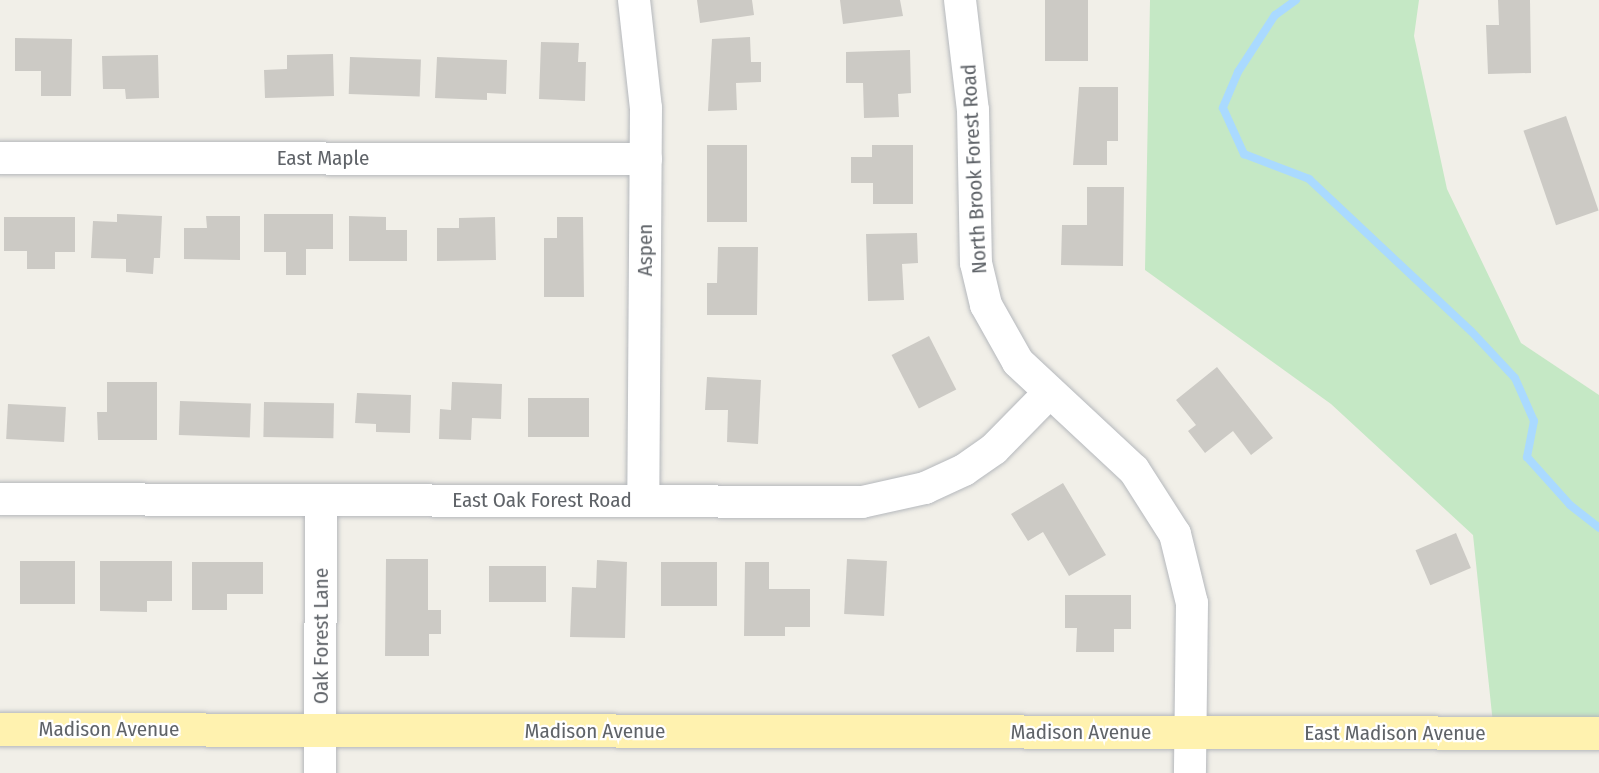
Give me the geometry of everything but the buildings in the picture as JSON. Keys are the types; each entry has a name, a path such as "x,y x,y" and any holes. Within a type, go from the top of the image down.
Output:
{"main road":[{"name":"Madison Avenue","path":"0,729 1190,733"},
{"name":"East Madison Avenue","path":"1190,733 1599,734"}],"street":[{"name":"Aspen","path":"634,0 646,159 643,501"},
{"name":"North Brook Forest Road","path":"960,0 973,110 980,284 1005,345 1049,393 1134,470 1175,534 1192,603 1190,773"},
{"name":"East Maple","path":"0,158 646,159"},
{"name":"East Oak Forest Road","path":"0,499 643,501 892,497 964,470 994,449 1049,393"},
{"name":"Oak Forest Lane","path":"320,773 321,500"}],"green space":[{"path":"1150,0 1419,0 1414,36 1447,189 1521,343 1599,395 1599,725 1494,733 1473,535 1331,404 1145,270"}],"waterway":[{"path":"1296,0 1275,15 1238,72 1223,108 1244,154 1309,179 1471,331 1515,378 1534,421 1527,457 1570,505 1599,528"}]}
